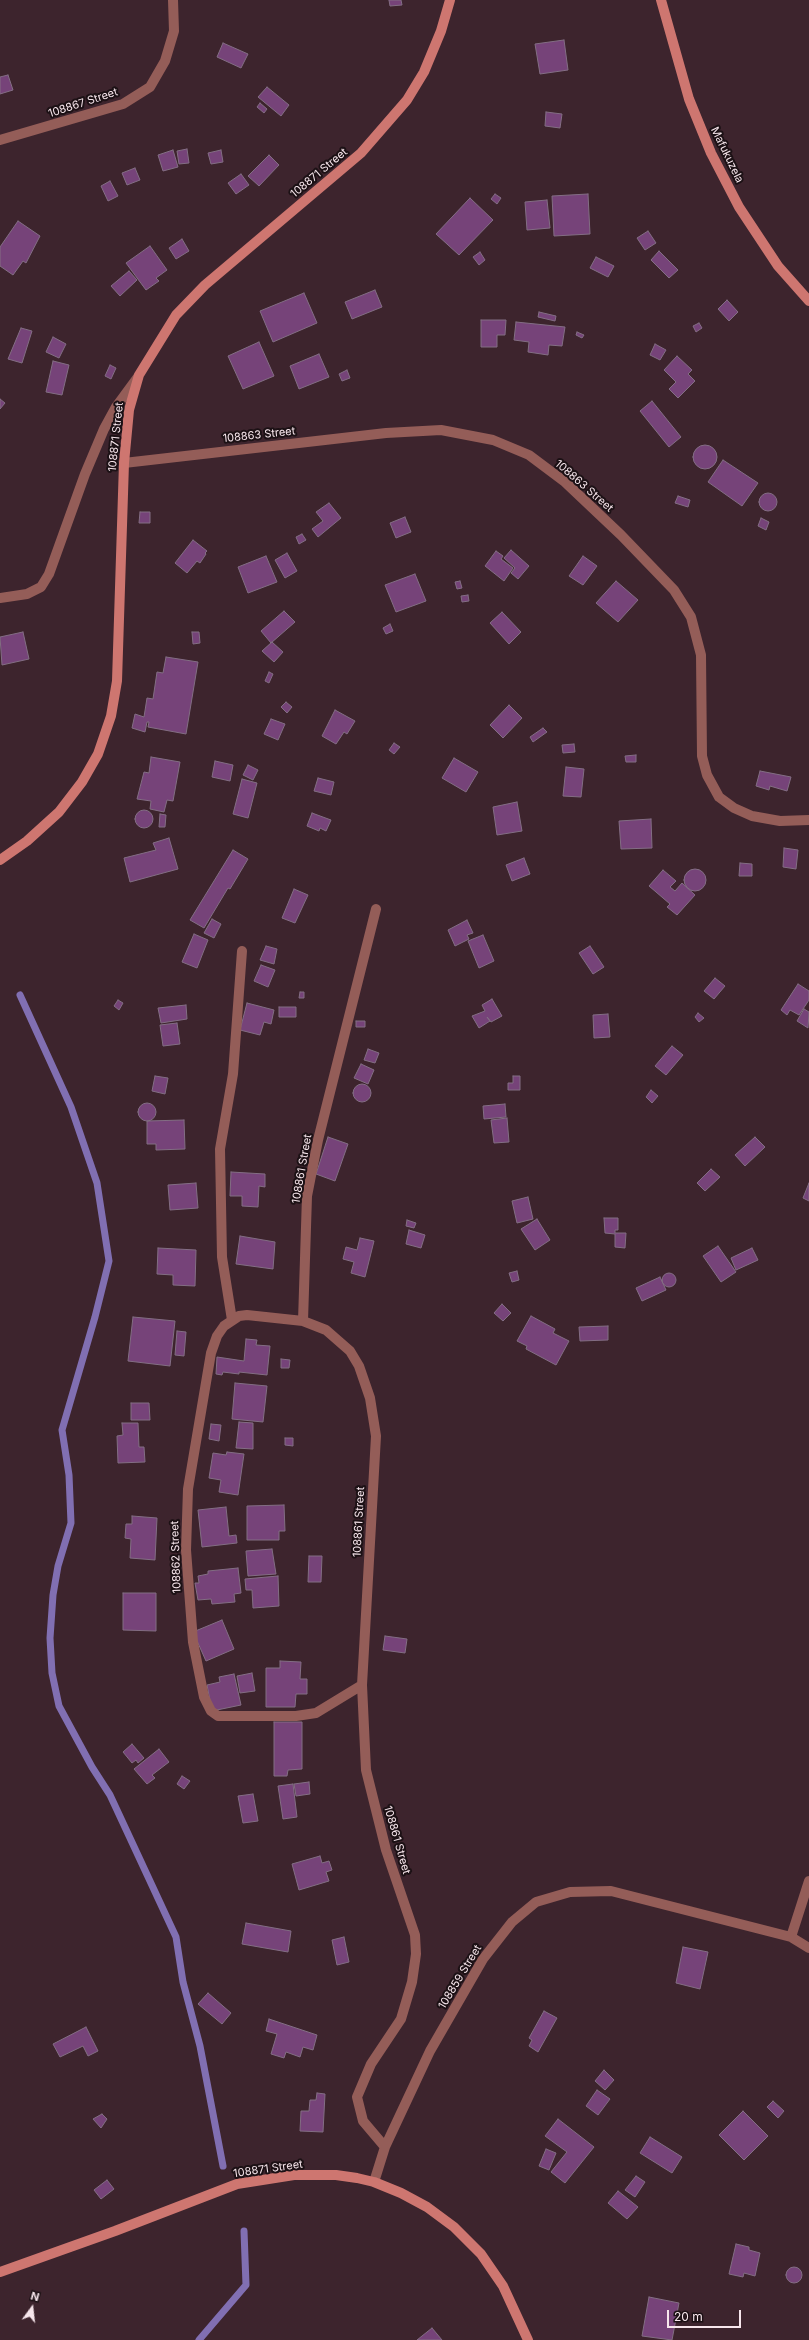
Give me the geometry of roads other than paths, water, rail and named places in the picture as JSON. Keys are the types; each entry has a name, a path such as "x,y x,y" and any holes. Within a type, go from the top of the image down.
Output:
{"street":[{"name":"108867 Street","path":"0,140 123,104 150,87 165,61 174,31 175,5 173,0"},
{"name":"108871 Street","path":"0,860 27,841 59,812 82,782 98,754 111,716 117,681 124,463 129,410 139,375 176,315 205,285 361,153 407,100 424,72 441,31 450,0"},
{"name":"Mafukuzela","path":"661,0 689,99 711,153 739,207 774,259 809,301"},
{"path":"0,598 27,594 41,587 49,574 85,474 104,429 116,407 139,375"},
{"name":"108863 Street","path":"124,463 356,436 441,430 493,440 529,455 565,482 621,535 674,590 691,616 700,655 702,756 707,775 719,797 734,808 752,816 780,821 809,820"},
{"name":"108861 Street","path":"376,909 318,1140 307,1196 303,1321 326,1330 350,1351 359,1366 370,1398 376,1436 362,1685 366,1770 386,1850 415,1935 416,1954 412,1982 401,2019 372,2064 357,2098 363,2121 385,2147"},
{"path":"242,951 233,1074 220,1149 222,1257 232,1320 247,1315 303,1321"},
{"name":"108862 Street","path":"232,1320 217,1336 211,1353 188,1489 186,1550 193,1642 204,1697 211,1711 218,1716 296,1716 316,1713 362,1685"},
{"path":"791,1937 809,1881"},
{"name":"108859 Street","path":"374,2182 385,2147 430,2051 483,1959 512,1922 536,1902 570,1892 611,1891 791,1937 809,1948"},
{"name":"108871 Street","path":"0,2272 115,2231 237,2184 294,2175 336,2175 374,2182 427,2207 454,2227 481,2254 503,2286 528,2340"}],"waterway":[{"path":"20,995 71,1107 97,1183 109,1261 95,1317 62,1430 69,1475 71,1523 58,1566 53,1595 50,1638 52,1673 59,1706 92,1767 110,1795 176,1937 183,1982 200,2046 223,2166"},
{"path":"199,2340 246,2285 244,2231"}]}
